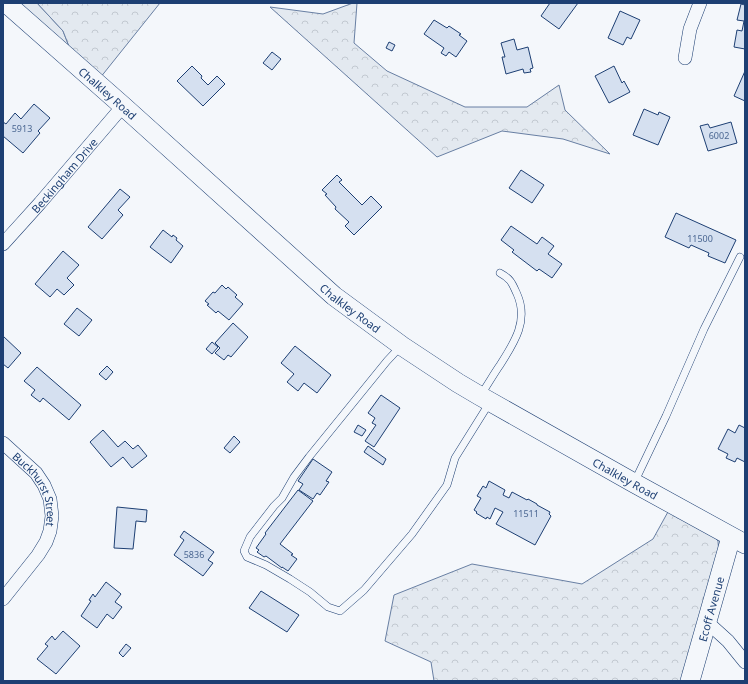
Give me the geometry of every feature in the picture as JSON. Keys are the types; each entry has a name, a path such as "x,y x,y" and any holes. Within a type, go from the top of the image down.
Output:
{"street":[{"name":"Chalkley Road","path":"6,3 334,296 402,346 485,399 738,541"},
{"path":"685,58 690,29 700,3"},
{"name":"Beckingham Drive","path":"3,244 123,106"},
{"name":"Buckhurst Street","path":"3,443 36,472 50,499 52,516 50,531 46,542 38,555 3,599"},
{"name":"Ecoff Avenue","path":"690,681 707,622 738,541"},
{"path":"707,622 728,641 745,662"}],"lane":[{"path":"634,483 666,416 704,330 740,257"},
{"path":"402,346 387,361 309,457 294,477 282,498 250,537 244,550 247,557 266,565 310,592 328,607 340,611 364,590 412,534 447,485 455,458 520,328 521,311 519,298 512,282 500,273"}],"green space":[{"path":"15,3 37,3 63,31 72,54"},
{"path":"37,3 160,3 100,78 72,54 63,31"},
{"path":"353,3 357,3 354,43 387,71 465,107 527,107 559,85 565,110 610,154 563,139 502,131 437,157 270,7 323,14"},
{"path":"669,510 711,533 718,541 719,556 684,681 434,681 431,662 385,641 394,595 472,564 582,584 653,539"}],"building":[{"path":"550,3 578,3 559,29 541,16"},
{"path":"741,4 745,5 745,49 734,47 737,30 742,31 744,21 737,20"},
{"path":"620,11 640,20 631,39 627,37 623,45 608,38"},
{"path":"434,20 447,28 449,26 461,34 459,35 467,41 456,57 449,52 446,56 441,53 444,48 424,34"},
{"path":"514,39 517,50 528,47 533,68 530,69 531,72 524,73 523,69 506,74 502,57 505,57 501,43"},
{"path":"389,42 395,45 392,51 386,48"},
{"path":"272,52 281,59 272,70 263,63"},
{"path":"192,66 202,76 201,78 208,85 217,76 225,84 203,106 177,81"},
{"path":"614,66 622,83 624,81 630,92 609,103 595,76"},
{"path":"745,71 745,101 734,96"},
{"path":"34,104 50,118 38,131 40,133 23,153 3,136 3,122 6,124 15,113 21,119"},
{"path":"644,109 658,115 659,112 670,117 658,145 633,135"},
{"path":"731,122 737,143 708,151 700,126 708,124 710,128"},
{"path":"521,170 544,185 532,203 509,188"},
{"path":"337,175 342,180 339,182 362,205 371,196 382,207 354,235 345,226 349,222 335,209 336,207 325,195 327,194 322,190"},
{"path":"120,189 130,197 118,210 123,215 102,239 88,227"},
{"path":"676,213 736,240 725,263 708,256 709,253 691,245 689,248 665,237"},
{"path":"511,226 537,244 542,237 554,246 548,254 562,264 552,278 539,269 537,271 512,252 514,250 501,240"},
{"path":"163,230 172,237 173,235 177,238 176,240 183,246 171,263 150,247"},
{"path":"63,251 79,265 67,278 74,285 64,295 57,289 50,297 35,284"},
{"path":"222,285 226,289 228,287 237,295 235,297 243,304 229,320 218,311 216,313 207,305 209,304 205,301"},
{"path":"77,308 92,320 79,336 64,324"},
{"path":"233,323 248,337 231,357 228,355 224,360 215,353 220,348 215,343"},
{"path":"3,336 21,353 8,368 3,364"},
{"path":"212,342 218,347 212,354 206,349"},
{"path":"295,346 331,375 317,393 304,383 298,391 287,382 294,374 281,363"},
{"path":"107,366 113,372 106,380 99,374"},
{"path":"37,367 81,405 69,420 43,398 40,402 31,395 35,390 24,381"},
{"path":"381,395 400,408 374,447 365,441 376,425 372,423 375,418 368,413"},
{"path":"358,425 366,430 362,436 354,432"},
{"path":"739,425 745,428 745,462 737,458 735,462 726,458 728,454 718,449 728,429 735,433"},
{"path":"103,430 118,447 125,441 133,449 138,445 147,456 132,468 123,457 111,467 90,442"},
{"path":"234,436 240,442 230,453 224,448"},
{"path":"368,446 386,459 383,465 364,452"},
{"path":"313,459 332,472 326,481 329,482 320,495 317,493 313,499 299,490 303,484 298,481"},
{"path":"489,481 505,490 503,495 509,498 512,492 527,500 528,499 550,512 549,514 551,516 535,545 496,524 503,512 495,508 490,519 487,517 486,519 476,513 477,512 474,510 481,498 477,496 483,486 486,488"},
{"path":"298,490 313,501 280,544 297,559 288,571 266,556 264,557 257,552 259,550 256,548 266,534 265,533"},
{"path":"117,507 147,510 146,522 136,521 133,549 114,548"},
{"path":"184,531 214,552 208,560 213,563 203,576 174,555 184,540 180,537"},
{"path":"106,582 121,594 115,602 122,607 113,619 107,614 97,628 81,616 91,601 89,600 93,594 95,597"},
{"path":"261,591 299,615 287,632 249,608"},
{"path":"63,631 80,646 56,674 37,659 48,646 45,644 52,636 55,640"},
{"path":"126,644 131,648 123,657 119,653"}]}
